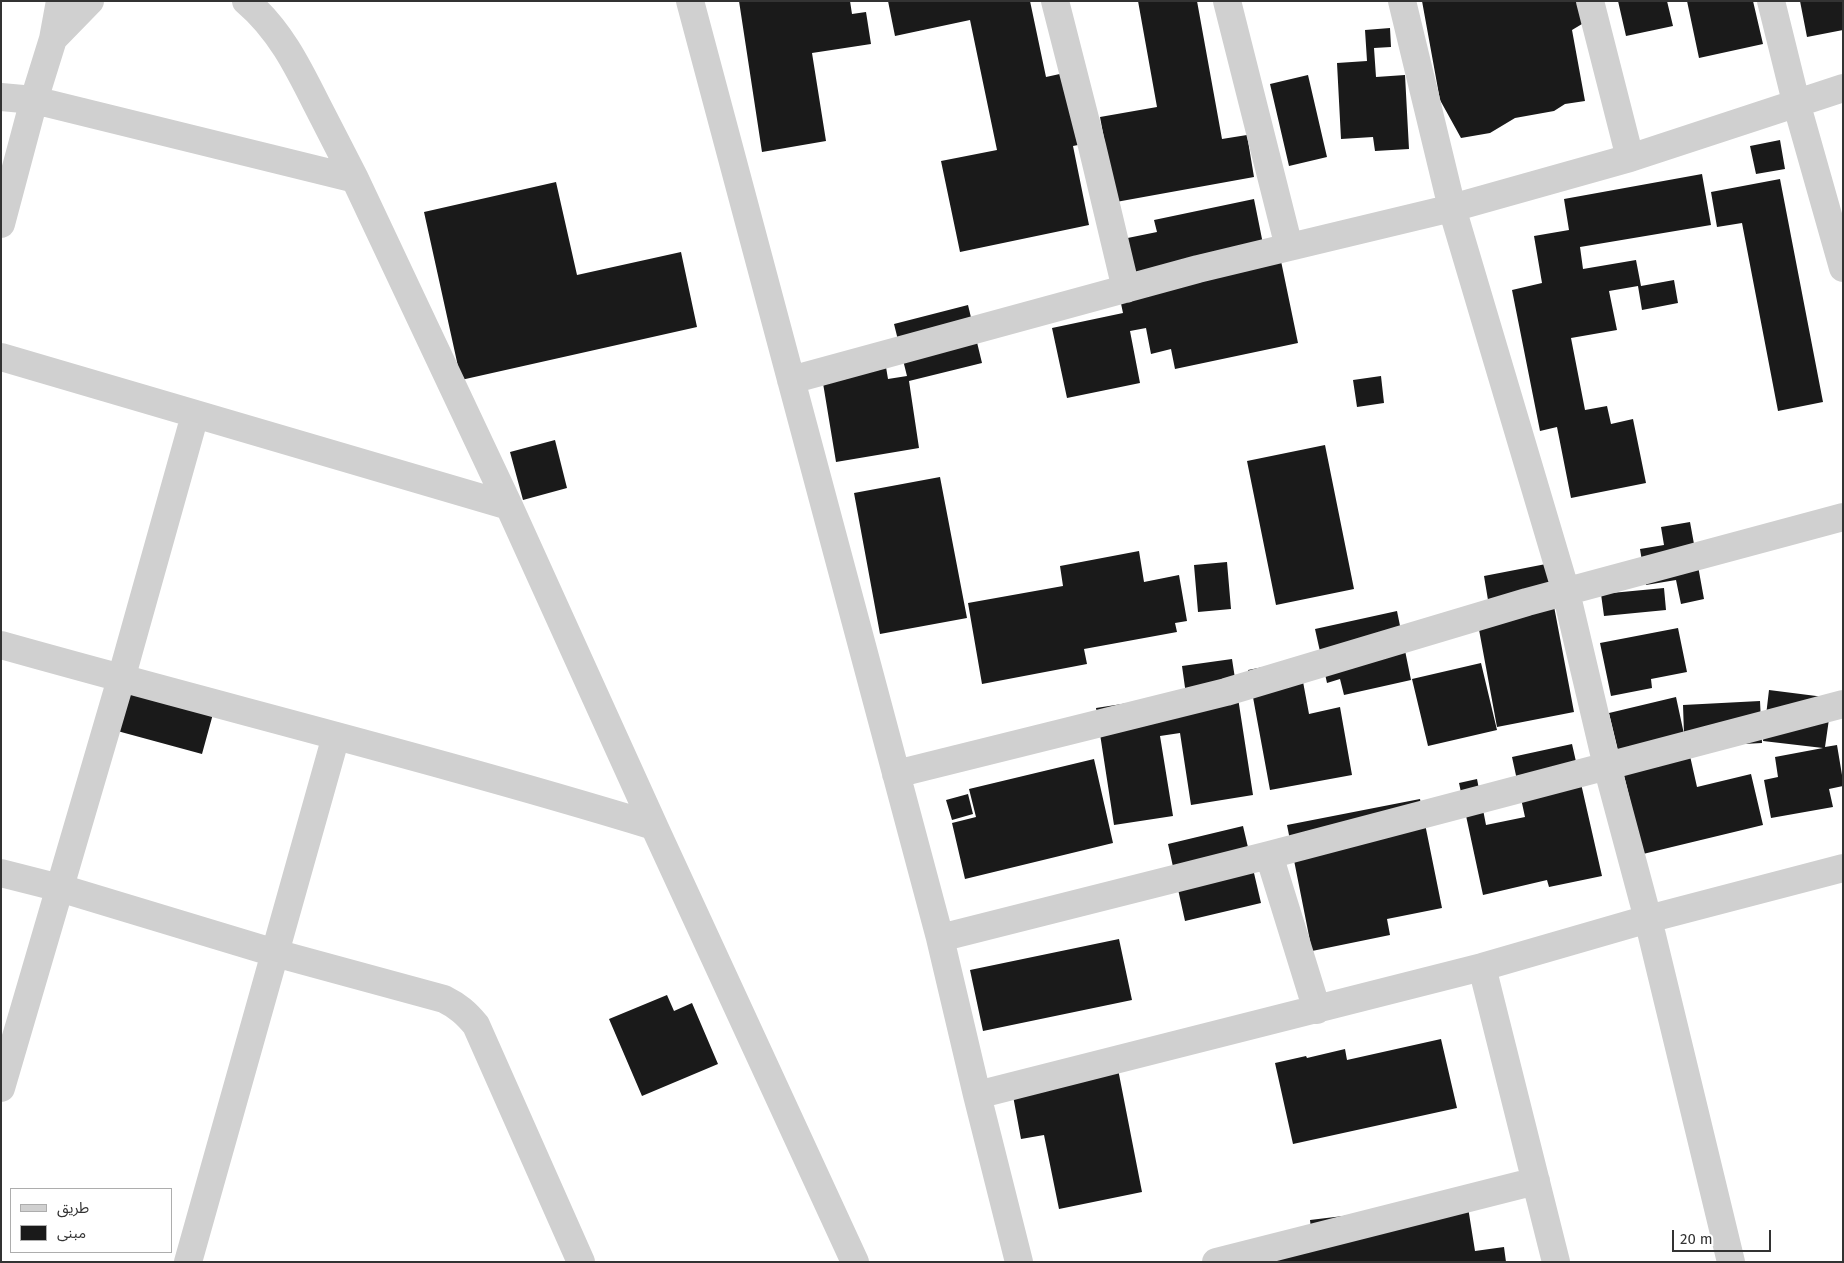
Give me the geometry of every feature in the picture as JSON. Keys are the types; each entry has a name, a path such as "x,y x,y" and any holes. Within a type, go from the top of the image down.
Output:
{"street":[{"path":"1,224 34,100 53,39 60,1"},
{"path":"53,39 90,1"},
{"path":"690,1 940,938 1019,1262"},
{"path":"1055,1 1126,289"},
{"path":"1227,1 1289,247"},
{"path":"1402,1 1452,208 1566,592 1607,766 1648,919 1731,1262"},
{"path":"1590,1 1630,158"},
{"path":"1771,1 1796,102 1843,268"},
{"path":"252,4 272,27 298,67 355,179 509,506 855,1262"},
{"path":"791,380 1126,289 1452,208 1630,158 1843,88"},
{"path":"1,97 34,100 355,179"},
{"path":"1,357 509,506"},
{"path":"1,1088 121,679 195,415"},
{"path":"896,774 1226,692 1527,602 1843,518"},
{"path":"1,645 336,736 654,826"},
{"path":"940,938 1269,855 1843,704"},
{"path":"188,1262 336,736"},
{"path":"1269,855 1317,1010"},
{"path":"977,1095 1482,967 1648,919 1843,868"},
{"path":"1,873 60,888 275,953 444,999 466,1013 476,1025 581,1262"},
{"path":"1482,967 1556,1262"},
{"path":"1216,1262 1536,1181"}],"building":[{"path":"739,1 850,1 852,14 866,12 871,44 812,53 826,141 762,152"},
{"path":"888,1 1030,1 1046,77 1078,70 1093,142 1073,146 1089,225 960,252 941,161 997,150 970,20 895,36"},
{"path":"1138,1 1197,1 1222,139 1247,135 1254,177 1116,202 1100,117 1157,107"},
{"path":"1422,1 1583,1 1587,21 1572,30 1585,101 1565,104 1554,111 1515,118 1490,133 1461,138 1440,100"},
{"path":"1618,1 1667,1 1673,26 1626,36"},
{"path":"1687,1 1753,1 1763,44 1699,58"},
{"path":"1800,1 1843,1 1843,30 1807,37"},
{"path":"1390,28 1391,47 1374,48 1376,77 1405,75 1409,149 1375,151 1373,137 1341,139 1337,63 1367,61 1365,30"},
{"path":"1308,75 1327,157 1289,166 1270,84"},
{"path":"1780,140 1785,169 1756,174 1750,146"},
{"path":"1702,174 1711,225 1580,247 1583,269 1636,260 1641,286 1674,280 1678,303 1642,310 1638,286 1609,291 1617,330 1571,338 1585,410 1607,406 1611,424 1633,419 1646,483 1571,498 1557,427 1540,431 1512,290 1542,283 1534,236 1569,230 1564,199"},
{"path":"1780,179 1823,402 1778,411 1742,223 1717,227 1711,192"},
{"path":"556,182 577,275 681,252 697,327 461,380 424,212"},
{"path":"1254,199 1267,264 1281,261 1298,343 1175,369 1171,349 1151,354 1146,328 1130,331 1140,383 1067,398 1052,328 1123,313 1108,242 1157,232 1154,220"},
{"path":"968,305 982,363 909,381 919,448 836,462 821,371 885,361 888,379 907,376 894,324"},
{"path":"1381,376 1384,403 1357,407 1353,380"},
{"path":"555,440 567,488 523,500 510,452"},
{"path":"1325,445 1354,589 1276,605 1247,461"},
{"path":"940,477 967,618 880,634 854,493"},
{"path":"1690,522 1704,599 1681,604 1676,580 1646,585 1640,549 1664,545 1661,527"},
{"path":"1139,551 1144,582 1179,575 1187,621 1175,623 1177,632 1084,649 1087,664 982,684 968,603 1063,586 1060,566"},
{"path":"1227,562 1231,609 1198,612 1194,565"},
{"path":"1546,564 1574,712 1497,727 1475,608 1489,606 1484,576"},
{"path":"1664,588 1666,610 1604,616 1601,594"},
{"path":"1397,611 1411,680 1344,695 1340,679 1327,683 1315,629"},
{"path":"1678,628 1687,672 1651,679 1652,688 1611,696 1600,643"},
{"path":"1232,659 1253,795 1191,805 1180,733 1160,736 1173,816 1114,825 1096,708 1167,697 1188,709 1182,666"},
{"path":"1299,660 1309,714 1340,707 1352,775 1270,790 1248,670"},
{"path":"1481,663 1497,730 1428,746 1412,679"},
{"path":"124,677 216,703 202,754 110,729"},
{"path":"1769,690 1832,698 1825,747 1837,745 1843,781 1843,786 1829,789 1833,807 1771,818 1764,780 1778,777 1775,757 1823,748 1763,741"},
{"path":"1676,697 1684,734 1683,705 1760,701 1762,743 1688,747 1697,787 1751,774 1763,825 1643,854 1609,713"},
{"path":"1572,744 1602,876 1549,887 1547,880 1483,895 1459,783 1477,779 1486,825 1525,817 1512,757"},
{"path":"1094,759 1113,843 965,879 952,823 976,817 969,789"},
{"path":"968,794 973,814 952,820 946,800"},
{"path":"1420,799 1442,908 1387,919 1390,935 1312,951 1287,825"},
{"path":"1243,826 1261,903 1185,921 1168,844"},
{"path":"1119,939 1132,1000 983,1031 970,970"},
{"path":"667,995 674,1011 692,1003 718,1064 642,1096 609,1019"},
{"path":"1441,1039 1457,1108 1293,1144 1275,1063 1345,1049 1347,1060"},
{"path":"1117,1064 1142,1192 1059,1209 1044,1135 1021,1139 1011,1085"},
{"path":"1467,1201 1475,1251 1504,1247 1506,1262 1245,1262 1313,1247 1310,1220"}]}
